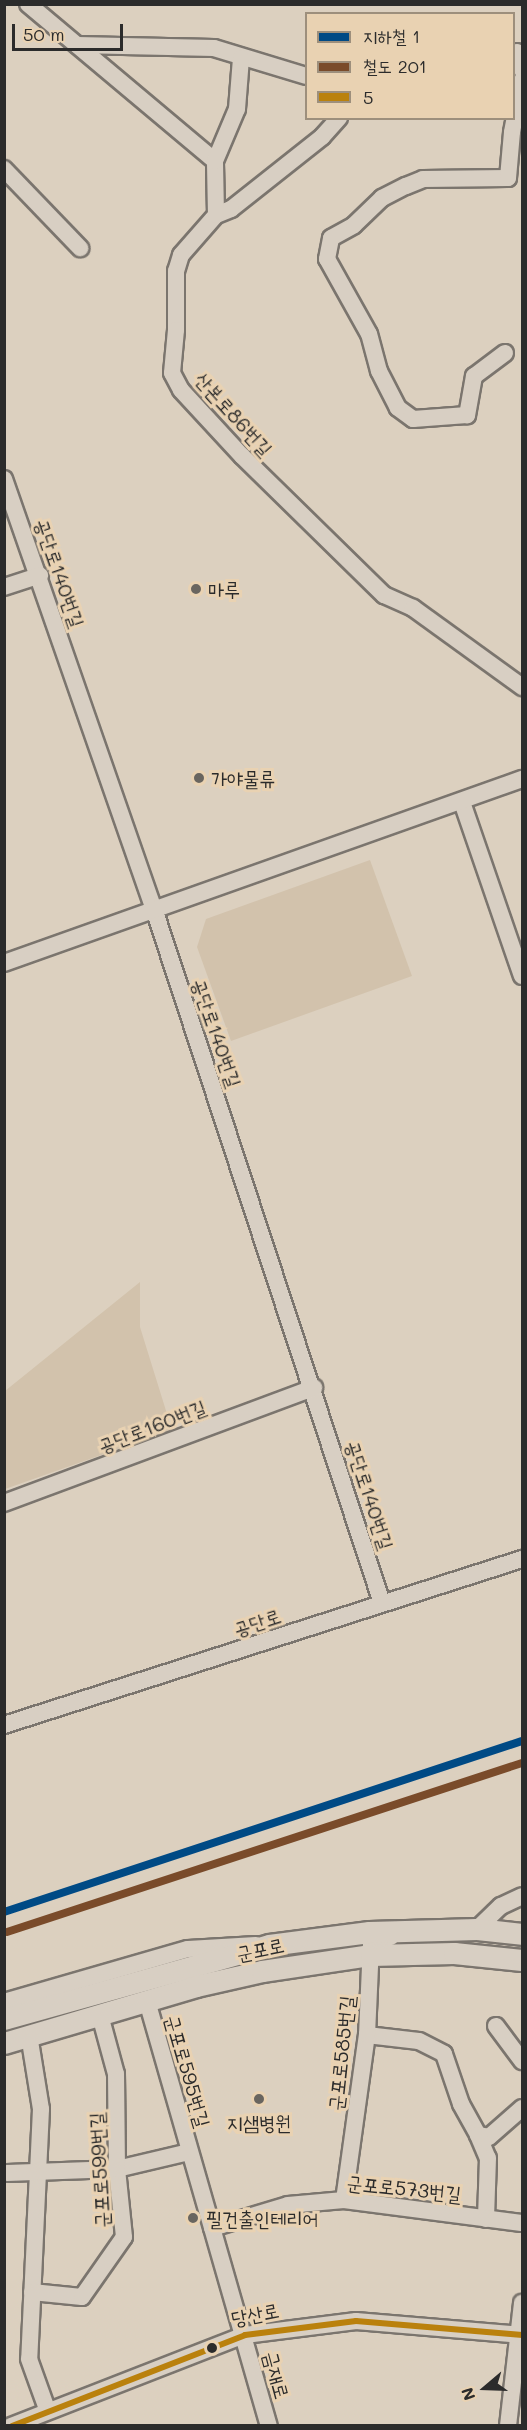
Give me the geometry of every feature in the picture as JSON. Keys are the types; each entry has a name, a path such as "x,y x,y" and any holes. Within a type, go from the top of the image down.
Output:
{"main road":[{"name":"군포로","path":"4,2019 269,1946 401,1931 477,1929 522,1934"},
{"name":"군포로","path":"4,2043 147,2001 262,1971 371,1955 454,1953 522,1960"}],"street":[{"path":"28,4 215,161"},
{"path":"77,45 214,48 305,76"},
{"path":"518,52 522,70"},
{"path":"216,215 215,161 237,109 241,58"},
{"path":"506,353 474,376 467,415 413,419 398,408 379,371 369,334 327,259 331,238 354,225 382,198 423,179 515,182 522,80"},
{"name":"산본로86번길","path":"337,120 322,137 231,209 216,215 181,255 176,271 176,330 172,374 181,390 242,456 384,595 413,609 522,687"},
{"path":"4,169 80,248"},
{"name":"공단로140번길","path":"4,479 40,575 84,714 154,909 314,1388 382,1603"},
{"path":"4,588 40,575"},
{"path":"4,963 522,779"},
{"path":"462,802 522,976"},
{"name":"공단로160번길","path":"4,1503 314,1388"},
{"name":"공단로","path":"4,1725 522,1559"},
{"path":"477,1929 501,1906 522,1896"},
{"path":"371,1955 372,1941 401,1931"},
{"path":"4,2002 188,1949 233,1944 269,1946"},
{"name":"군포로585번길","path":"344,2200 367,2035 371,1955"},
{"name":"군포로595번길","path":"147,2001 189,2152 245,2335"},
{"name":"군포로599번길","path":"32,2292 82,2296 124,2237 117,2169 116,2074 100,2015"},
{"path":"495,2026 522,2061"},
{"path":"29,2035 40,2109 39,2174 28,2359 47,2409"},
{"path":"367,2035 419,2041 444,2054 461,2104 488,2158 486,2219"},
{"path":"478,2135 489,2137 522,2108"},
{"name":"군포로595번길","path":"8,2173 39,2174 117,2169 189,2152"},
{"name":"군포로573번길","path":"212,2228 250,2214 288,2205 344,2200 522,2223"},
{"path":"508,2426 521,2335 522,2303"},
{"name":"당산로","path":"11,2426 47,2409 245,2335 356,2321 521,2335"},
{"name":"금재로","path":"245,2335 269,2426"}],"shaded area":[{"path":"370,860 412,976 231,1041 197,947 206,919"},
{"path":"140,1282 140,1327 172,1430 5,1489 5,1391"}],"metro line":[{"name":"1","path":"4,1912 522,1741"}],"rail line":[{"name":"201","path":"7,1932 522,1763"}],"transit line":[{"name":"5","path":"12,2426 245,2335 356,2321 522,2335"}],"place":[{"name":"마루","path":"196,589"},
{"name":"가야물류","path":"199,778"},
{"name":"지샘병원","path":"259,2099"},
{"name":"필건출인테리어","path":"193,2218"}]}
